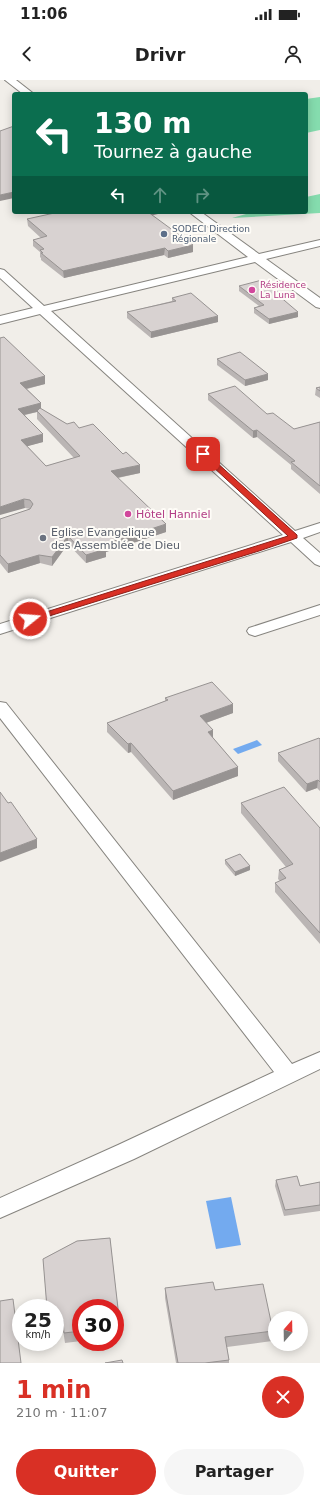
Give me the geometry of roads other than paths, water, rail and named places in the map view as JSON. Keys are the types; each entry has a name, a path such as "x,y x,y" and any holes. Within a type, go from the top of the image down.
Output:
{"street":[{"path":"10,80 26,92"},
{"path":"197,214 320,304"},
{"path":"0,320 320,243"},
{"path":"0,272 320,561"},
{"path":"0,629 249,552 320,527"},
{"path":"255,631 320,610"},
{"path":"0,707 288,1074"},
{"path":"0,1208 126,1152 320,1060"}],"water":[{"path":"257,740 262,745 238,754 233,749"},
{"path":"231,1197 241,1245 216,1249 206,1201"}],"place":[{"name":"SODECI Direction Régionale","path":"164,234"},
{"name":"Résidence La Luna","path":"252,290"},
{"name":"Hôtel Hanniel","path":"128,514"},
{"name":"Eglise Evangelique des Assemblée de Dieu","path":"43,538"}]}
